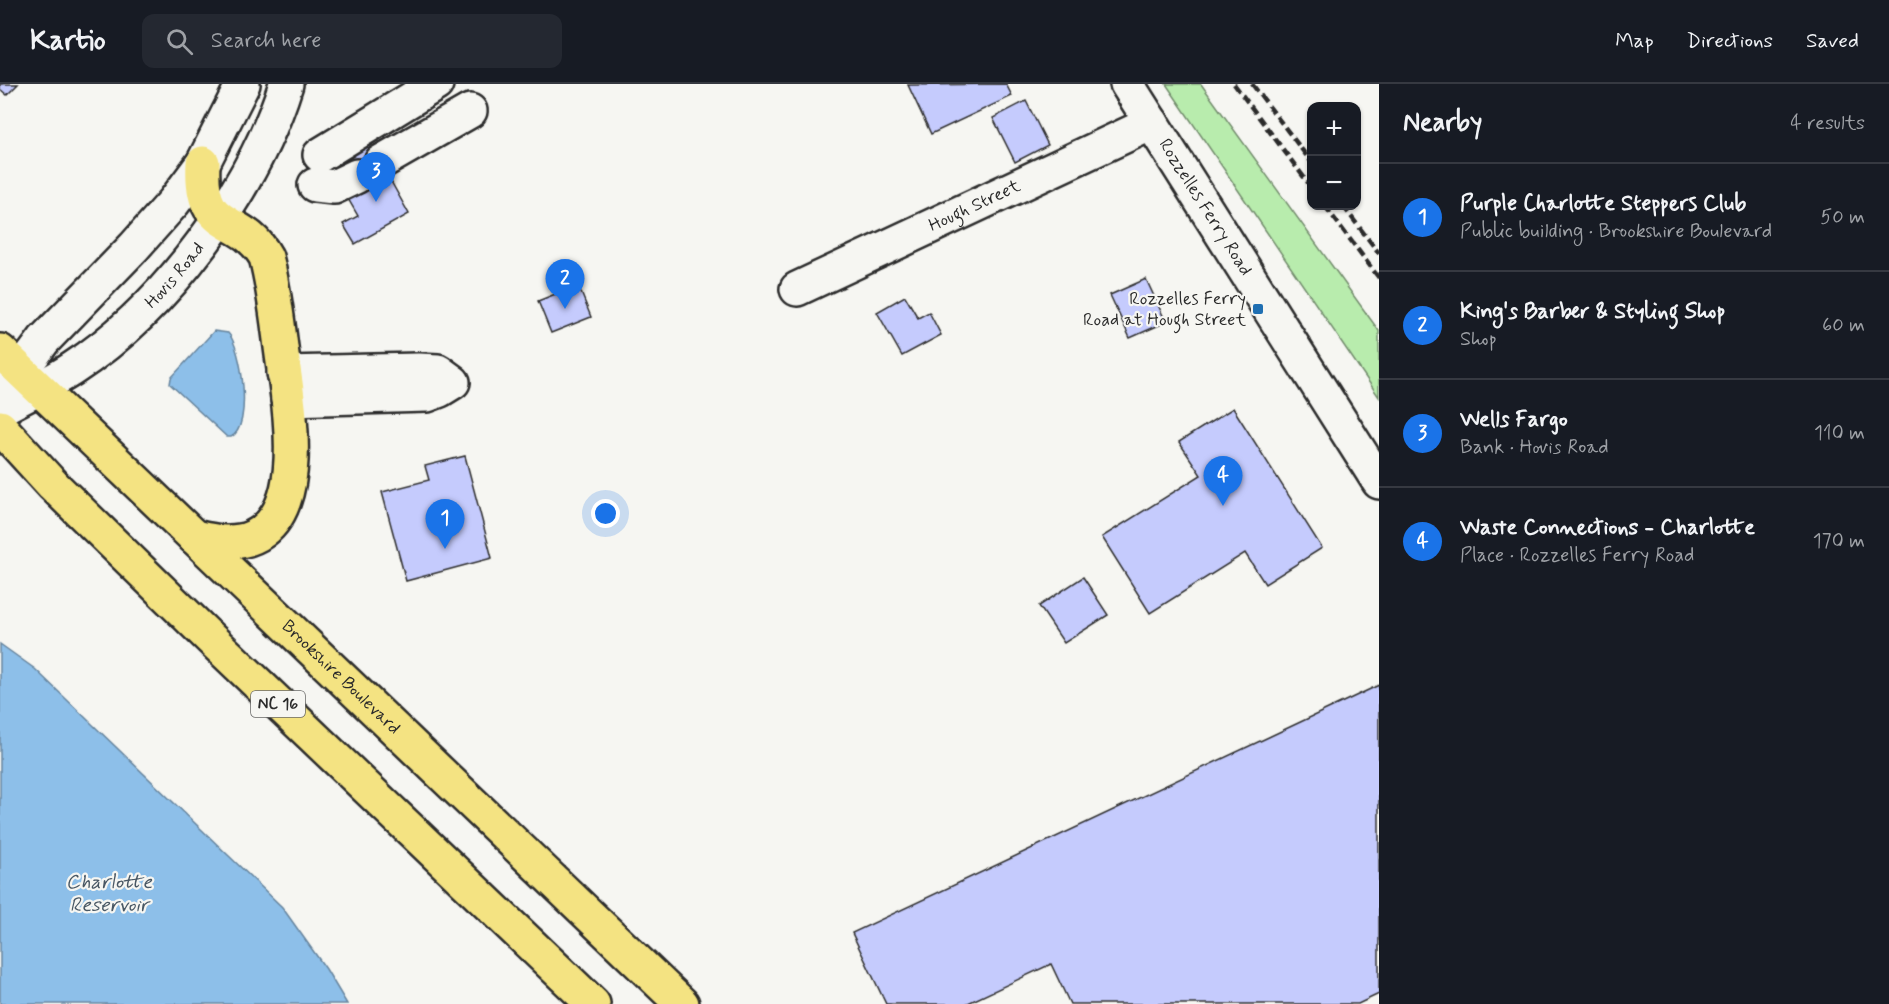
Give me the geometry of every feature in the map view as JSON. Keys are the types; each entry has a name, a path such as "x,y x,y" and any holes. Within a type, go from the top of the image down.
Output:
{"highway":[{"path":"194,537 213,541 240,541 258,534 274,519 286,495 292,463 286,386 266,257 254,241 218,218 203,193 203,163"},
{"name":"Brookshire Boulevard","path":"19,370 682,1004"},
{"name":"NC 16","path":"0,427 53,485 194,623 593,1004"}],"street":[{"name":"Hovis Road","path":"0,399 19,370 62,320 134,247 174,202 203,163 243,84"},
{"name":"Hovis Road","path":"19,370 73,368 126,325 165,287 218,218 258,153 286,84"},
{"name":"Rozzelles Ferry Road","path":"1127,84 1379,482"},
{"path":"456,97 348,163 456,97"},
{"name":"Hough Street","path":"797,289 1152,123"},
{"name":"Hovis Road","path":"0,409 19,370"}],"green space":[{"path":"1166,84 1201,84 1379,331 1379,397"}],"water":[{"path":"214,331 228,333 233,341 241,369 242,418 238,430 231,437 227,437 170,384 171,378"},
{"name":"Charlotte Reservoir","path":"0,644 35,669 282,907 326,969 347,1004 0,1004"}],"building":[{"path":"0,84 18,84 7,95 0,89"},
{"path":"1006,84 1012,96 931,134 908,85"},
{"path":"1026,101 1048,145 1015,162 993,118"},
{"path":"368,140 409,214 355,244 343,224 358,216 343,190 360,181 344,154"},
{"path":"1146,279 1166,322 1130,338 1110,295"},
{"path":"578,285 591,317 551,333 538,301"},
{"path":"905,296 918,318 929,312 941,335 902,356 877,312"},
{"path":"1233,408 1322,548 1265,584 1245,553 1150,613 1102,537 1201,475 1179,442"},
{"path":"465,456 492,558 406,581 382,492 429,480 425,466"},
{"path":"1083,577 1108,615 1064,643 1039,606"},
{"path":"1379,685 1379,994 1358,1004 1070,1004 1051,964 966,1004 886,1004 852,933"}],"railway":[{"path":"1234,84 1307,181"},
{"path":"1252,84 1307,156"},
{"path":"1328,210 1379,278"},
{"path":"1346,210 1379,253"}],"place":[{"name":"Wells Fargo","path":"376,202"},
{"name":"King's Barber & Styling Shop","path":"565,309"},
{"name":"Rozzelles Ferry Road at Hough Street","path":"1258,309"},
{"name":"Waste Connections - Charlotte","path":"1223,506"},
{"name":"Purple Charlotte Steppers Club","path":"445,549"}]}
